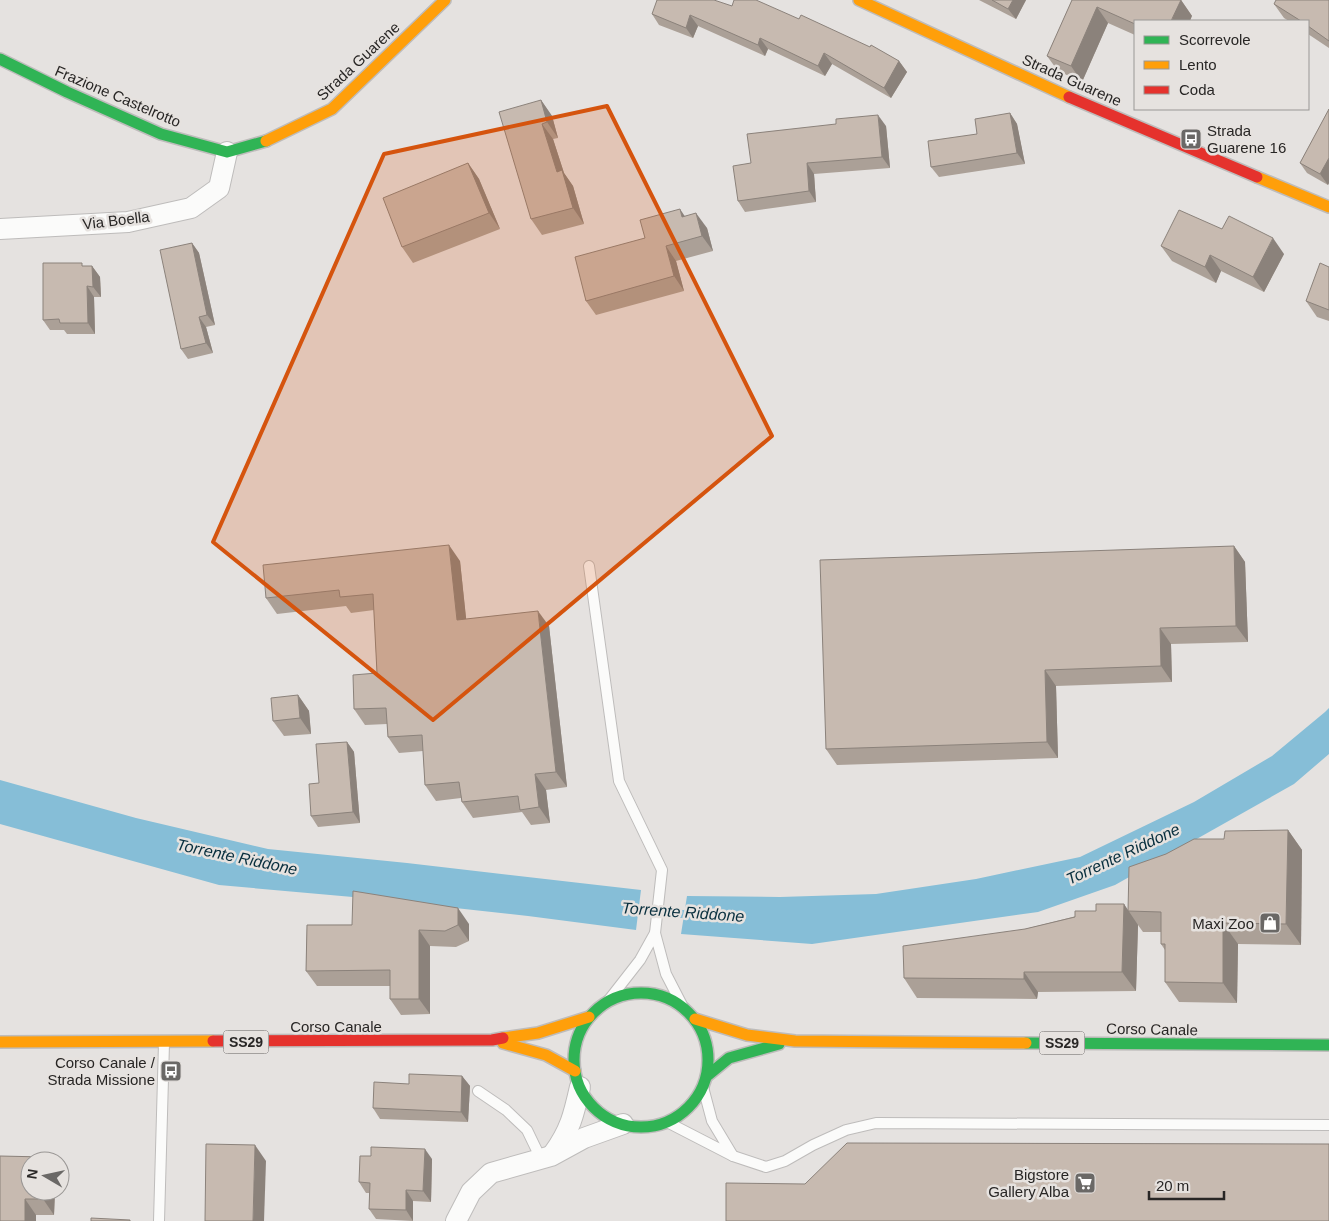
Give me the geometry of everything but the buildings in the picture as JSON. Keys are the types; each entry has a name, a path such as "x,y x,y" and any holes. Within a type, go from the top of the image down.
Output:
{"main road":[{"name":"Strada Guarene","path":"227,152 271,140 332,109 445,0"},
{"name":"Strada Guarene","path":"859,0 1103,112 1329,208"},
{"name":"Frazione Castelrotto","path":"0,59 67,92 161,134 227,152"},
{"name":"Corso Canale","path":"646,993 666,997 683,1007 695,1019 704,1037 708,1056 703,1087 690,1105 678,1116 655,1126 638,1127 623,1124 605,1116 591,1104 578,1079 575,1052 580,1034 589,1017 608,1001 627,994 646,993"},
{"name":"Corso Canale","path":"0,1042 492,1040 538,1033 589,1017"},
{"name":"Corso Canale","path":"695,1019 747,1035 795,1041 1329,1045"},
{"name":"Corso Canale","path":"492,1040 546,1055 578,1079"},
{"name":"Corso Canale","path":"706,1076 729,1058 752,1050 795,1041"}],"street":[{"name":"Via Boella","path":"0,229 128,222 191,208 219,188 227,152"},
{"path":"546,1158 562,1142 573,1119 578,1079"},
{"path":"456,1221 471,1192 491,1173 546,1158 584,1138 623,1124"}],"lane":[{"path":"589,566 619,781 662,870 655,933 666,974 683,1007"},
{"path":"608,1001 640,960 655,933"},
{"path":"158,1221 164,1042"},
{"path":"703,1087 712,1121 733,1156"},
{"path":"478,1091 506,1110 528,1130 546,1158"},
{"path":"667,1122 733,1156 766,1167 785,1161 813,1145 846,1130 876,1123 1329,1126"}],"highlighted area":[{"path":"607,106 772,436 433,720 213,542 384,154"}],"water":[{"path":"1329,708 1329,754 1294,784 1115,885 1038,912 812,944 681,934 687,896 780,897 876,894 976,879 1080,857 1194,802 1272,756"},
{"path":"0,780 136,818 268,849 641,890 636,930 364,898 219,885 0,824"}],"waterway":[{"name":"Torrente Riddone","path":"630,909 693,915"}],"traffic: fast":[{"path":"0,59 67,92 161,134 227,152 266,141"},
{"path":"641,993 667,998 678,1004 688,1013 697,1023 703,1034 708,1060 703,1086 697,1097 688,1107 678,1116 667,1122 641,1127 615,1122 604,1116 594,1107 585,1097 579,1086 574,1060 579,1034 585,1023 594,1013 604,1004 615,998 641,993"},
{"path":"1026,1043 1329,1045"},
{"path":"707,1076 729,1058 779,1044"}],"traffic: slow":[{"path":"266,141 332,109 445,0"},
{"path":"859,0 1069,97"},
{"path":"1257,177 1329,207"},
{"path":"503,1038 538,1033 589,1017"},
{"path":"695,1019 747,1035 795,1041 1026,1043"},
{"path":"0,1042 213,1041"},
{"path":"503,1043 546,1055 575,1071"}],"traffic: jam":[{"path":"1069,97 1257,177"},
{"path":"213,1041 492,1040 503,1038"}],"place":[{"name":"Strada Guarene 16","path":"1191,139"},
{"name":"Maxi Zoo","path":"1270,923"},
{"name":"Corso Canale / Strada Missione","path":"171,1071"},
{"name":"Bigstore Gallery Alba","path":"1085,1183"}]}
